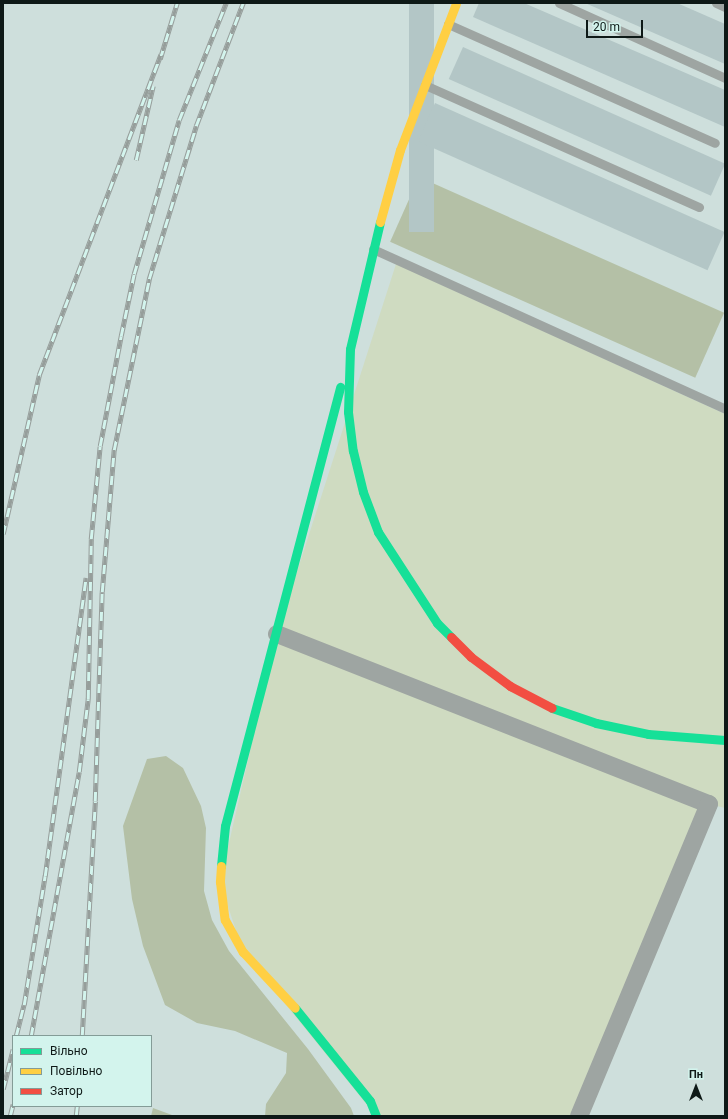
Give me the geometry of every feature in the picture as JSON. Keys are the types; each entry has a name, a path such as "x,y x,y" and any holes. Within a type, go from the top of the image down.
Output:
{"street":[{"path":"376,1116 370,1100 309,1023 243,952 225,920 220,882 225,826 277,634 350,349 373,249 400,150 456,3"},
{"path":"350,349 348,412 353,451 363,492 378,532 437,623 478,662 510,686 550,707 596,723 648,734 725,740"},
{"path":"277,634 709,804 579,1116"}],"lane":[{"path":"560,3 725,78"},
{"path":"716,3 725,7"},
{"path":"448,24 715,143"},
{"path":"425,85 699,207"},
{"path":"373,249 725,409"}],"green space":[{"path":"419,177 724,313 695,378 390,242"},
{"path":"396,264 725,414 725,808 709,804 579,1116 376,1116 243,952 220,882 277,634"},
{"path":"166,756 183,768 201,806 206,828 204,891 212,920 229,951 308,1049 351,1108 354,1116 265,1116 266,1104 286,1073 287,1053 235,1031 197,1023 165,1005 143,946 132,899 123,826 147,759"},
{"path":"153,1108 172,1115 173,1116 151,1116"}],"building":[{"path":"409,3 434,3 434,232 409,232"},
{"path":"479,3 524,3 725,90 725,127 473,17"},
{"path":"585,3 677,3 725,24 725,64"},
{"path":"463,47 725,164 711,196 449,79"},
{"path":"435,103 725,232 708,270 418,141"}],"railway":[{"path":"160,59 177,3"},
{"path":"31,1035 79,772 88,699 91,539 100,446 134,274 179,120 226,3"},
{"path":"82,1035 95,801 102,592 114,450 149,279 196,126 243,3"},
{"path":"3,534 39,375 161,54"},
{"path":"136,160 153,86"},
{"path":"16,1035 24,1005 45,876 86,578"},
{"path":"3,1089 12,1053"},
{"path":"10,1116 12,1107"},
{"path":"76,1116 77,1107"}],"traffic: fast":[{"path":"380,222 350,349 348,412 353,451 363,492 378,532 437,623 451,637"},
{"path":"221,866 225,826 340,387"},
{"path":"552,708 596,723 648,734 725,740"},
{"path":"295,1008 370,1101 376,1116"}],"traffic: slow":[{"path":"380,222 400,150 456,3"},
{"path":"221,866 220,882 225,920 243,952 295,1008"}],"traffic: jam":[{"path":"451,637 471,657 510,686 552,708"}]}
